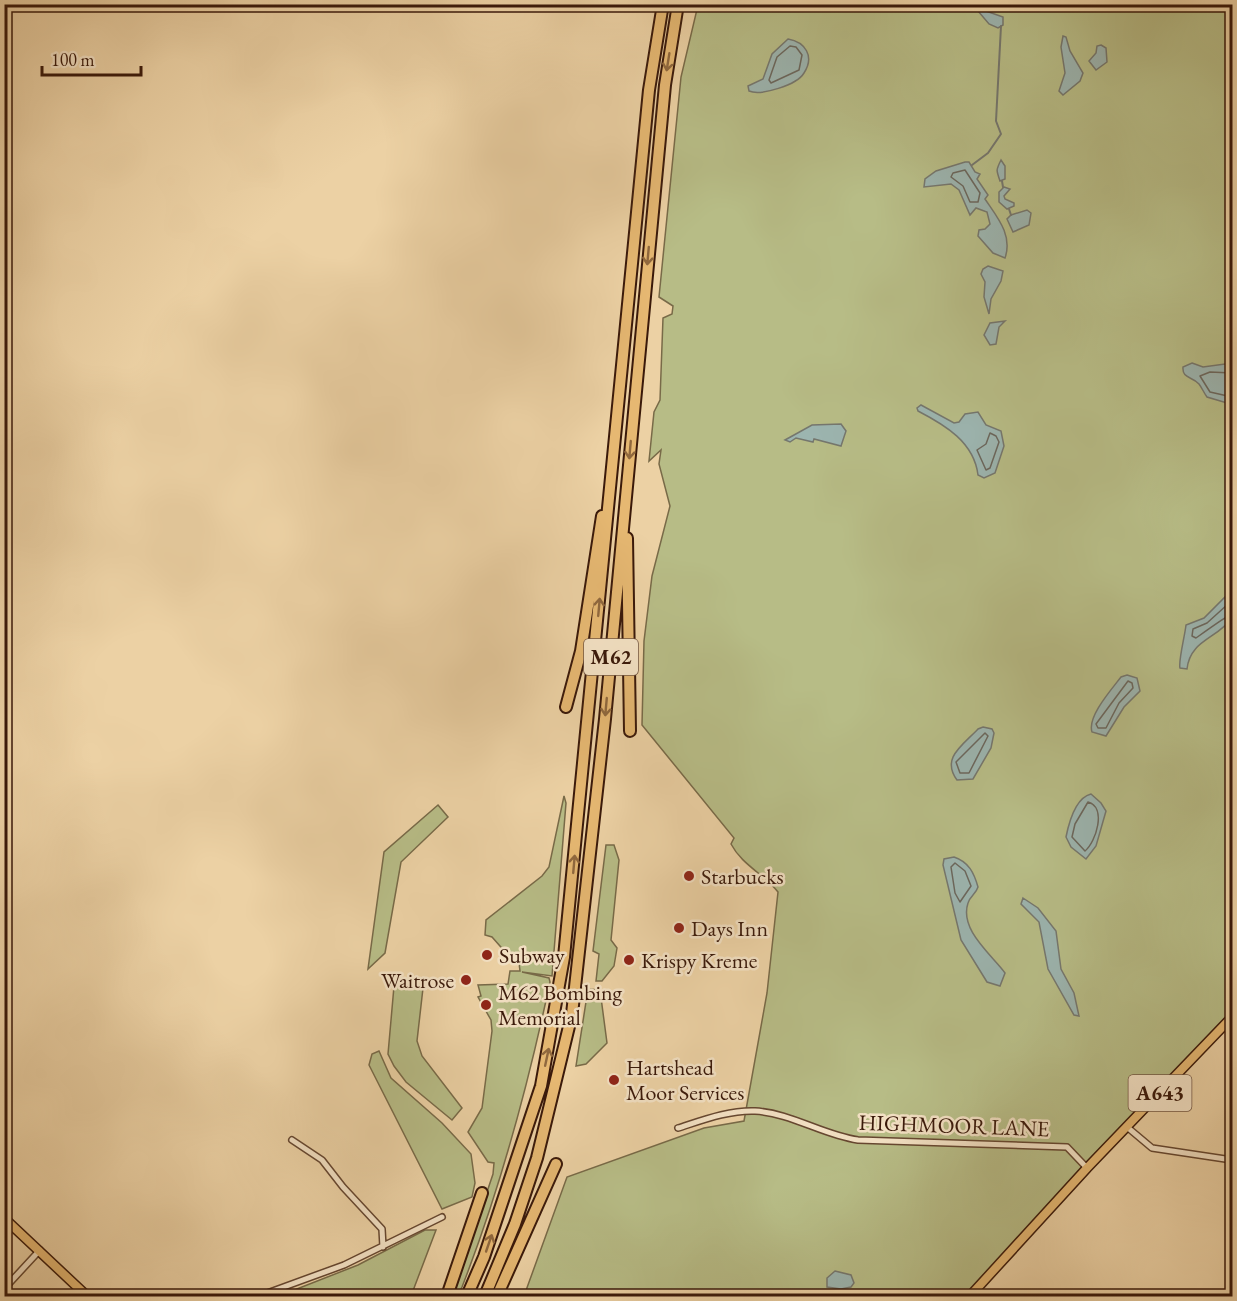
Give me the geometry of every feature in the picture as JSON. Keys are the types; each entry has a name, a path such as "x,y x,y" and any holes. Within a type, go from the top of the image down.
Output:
{"highway":[{"name":"M62","path":"467,1296 484,1257 523,1147 541,1086 564,957 649,90 663,4"},
{"name":"M62","path":"485,1296 515,1224 537,1158 572,1014 605,719 665,85 678,4"},
{"path":"566,707 581,651 595,546 612,465"},
{"path":"628,475 627,645 630,731"},
{"path":"497,1296 556,1164"},
{"path":"447,1296 482,1193"}],"main road":[{"name":"A643","path":"970,1296 1087,1168 1233,1017"},
{"path":"4,1218 87,1296"}],"street":[{"name":"HIGHMOOR LANE","path":"678,1128 719,1115 756,1111 858,1140 1067,1148 1087,1168"},
{"path":"1126,1127 1152,1148 1233,1160"},
{"path":"292,1140 322,1160 343,1187 382,1229 383,1247"},
{"path":"259,1296 383,1247 442,1217"},
{"path":"4,1289 40,1250"}],"green space":[{"path":"698,5 1232,5 1232,1017 970,1296 524,1296 567,1177 704,1128 744,1121 767,993 778,892 736,851 731,844 734,838 642,725 644,641 652,576 670,506 659,464 661,450 649,461 654,412 660,400 663,318 672,314 673,306 659,297 681,77"},
{"path":"564,796 566,803 552,976 522,972 549,978 550,982 523,1098 501,1174 462,1287 457,1296 452,1296 493,1174 494,1163 488,1162 468,1132 482,1108 492,1031 491,1020 478,997 481,996 478,985 508,984 510,971 520,971 519,963 514,962 492,937 485,935 486,920 542,876 549,867"},
{"path":"438,805 448,817 401,862 385,953 368,969 384,852"},
{"path":"606,845 614,845 619,860 611,940 617,948 614,966 602,981 596,981 599,954 593,951"},
{"path":"395,975 423,988 417,1041 422,1056 462,1108 452,1120 406,1082 388,1054"},
{"path":"588,989 600,990 607,1043 586,1064 576,1066"},
{"path":"379,1051 391,1078 442,1123 471,1154 475,1183 472,1197 442,1209 369,1065 372,1054"},
{"path":"425,1230 436,1230 411,1296 279,1296 358,1265"}],"water":[{"path":"983,10 1003,17 1003,25 998,28 989,24 978,11"},
{"path":"1063,36 1066,37 1070,51 1083,73 1080,81 1063,95 1059,91 1065,73 1061,47"},
{"path":"788,39 799,43 807,51 809,61 804,73 794,82 778,88 762,92 749,91 748,86 763,79 772,54"},
{"path":"1101,45 1106,48 1107,62 1096,70 1089,61 1096,53 1097,46"},
{"path":"1001,160 1005,166 1005,179 1000,181 997,170"},
{"path":"969,162 975,172 980,174 977,179 988,195 985,199 1005,234 1007,250 1005,258 993,253 978,236 979,230 985,229 990,224 987,212 976,208 970,215 959,190 951,184 924,187 925,179 936,171"},
{"path":"1004,187 1010,189 1004,196 1005,199 1014,203 1014,206 1007,209 999,202 999,192"},
{"path":"1027,210 1031,213 1029,225 1013,232 1007,219 1011,215"},
{"path":"988,266 1003,271 1001,281 991,299 989,314 984,297 985,282 981,274"},
{"path":"1005,321 999,327 996,344 990,345 984,335 990,323"},
{"path":"1192,363 1203,367 1225,364 1232,369 1232,402 1227,403 1207,397 1196,381 1184,374 1183,367"},
{"path":"921,405 954,423 959,422 965,414 978,412 986,425 1001,431 1004,446 995,473 984,478 978,475 971,453 964,444 948,429 918,411 917,408"},
{"path":"841,424 846,431 841,446 814,439 813,442 796,438 790,442 785,440 812,425"},
{"path":"1225,597 1232,600 1232,618 1193,652 1187,669 1180,668 1186,625 1204,618"},
{"path":"1127,675 1137,678 1140,691 1124,707 1106,736 1092,732 1091,726 1096,711 1121,677"},
{"path":"983,727 992,729 994,733 991,748 973,779 957,780 951,765 952,759 960,747"},
{"path":"1091,794 1106,811 1096,846 1086,859 1071,847 1066,837 1077,805 1085,796"},
{"path":"954,857 967,865 978,887 968,903 966,913 968,923 978,941 1005,973 1000,986 987,982 961,940 943,865 944,859"},
{"path":"1023,898 1038,908 1056,931 1061,969 1074,993 1079,1016 1074,1015 1048,969 1039,922 1021,904"},
{"path":"835,1271 851,1275 854,1283 851,1287 841,1289 827,1287 827,1278"}],"waterway":[{"path":"975,4 978,11"},
{"path":"972,165 988,153 1001,134 996,121 1001,26"},
{"path":"1002,181 1003,187"},
{"path":"1009,209 1011,215"}],"place":[{"name":"Starbucks","path":"689,876"},
{"name":"Days Inn","path":"679,928"},
{"name":"Subway","path":"487,955"},
{"name":"Krispy Kreme","path":"629,960"},
{"name":"Waitrose","path":"466,980"},
{"name":"M62 Bombing Memorial","path":"486,1005"},
{"name":"Hartshead Moor Services","path":"614,1080"}]}
